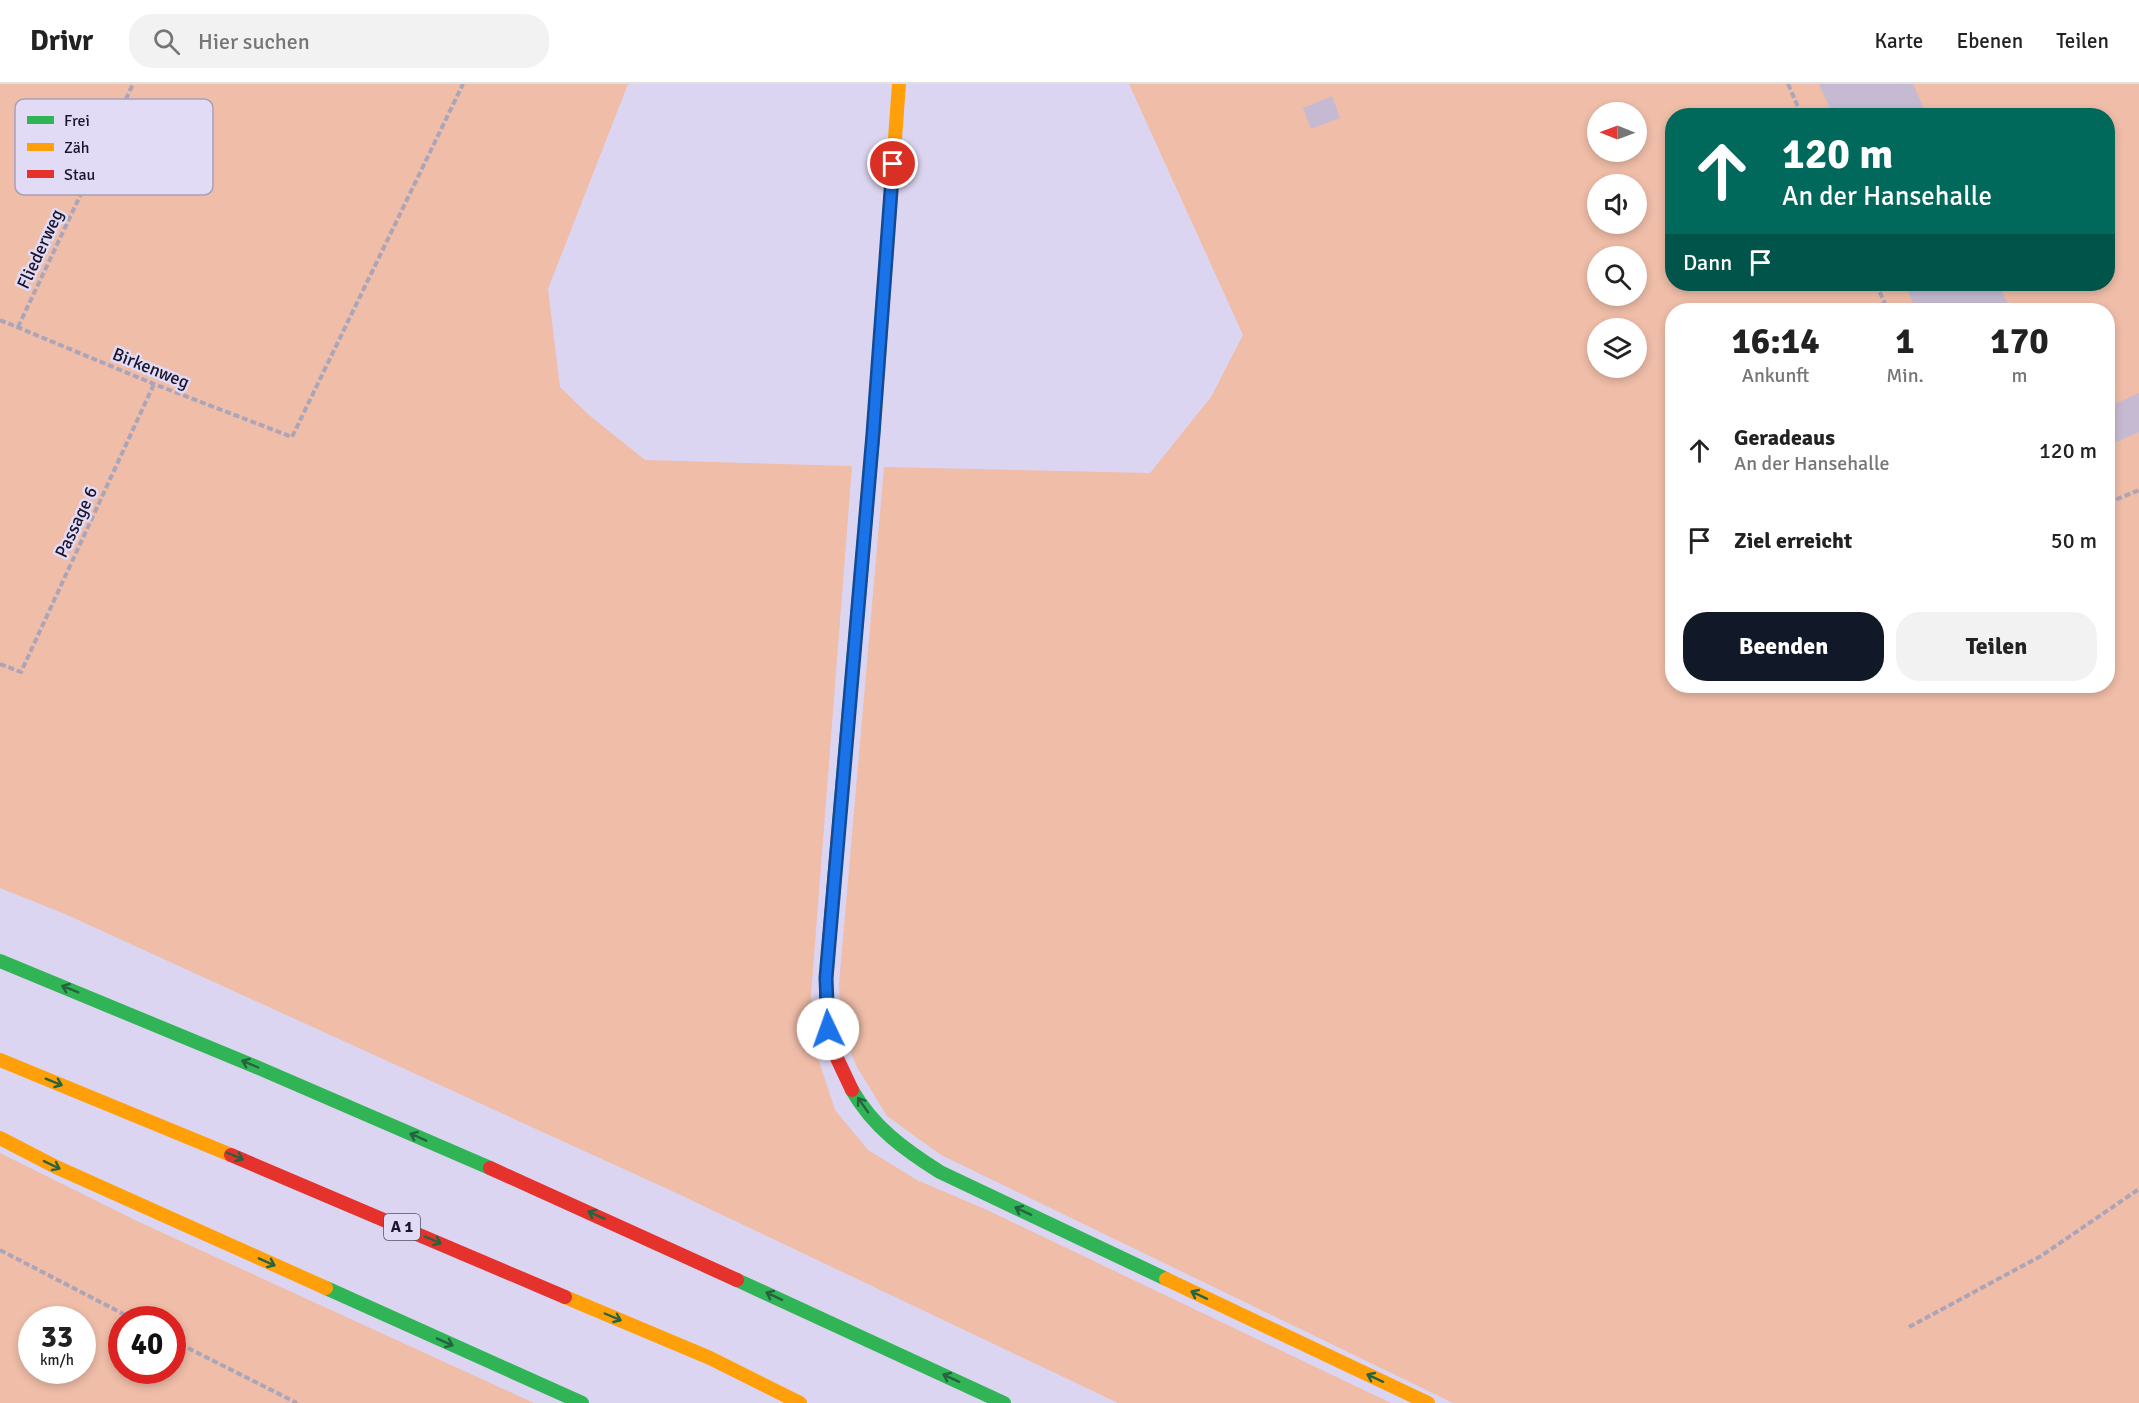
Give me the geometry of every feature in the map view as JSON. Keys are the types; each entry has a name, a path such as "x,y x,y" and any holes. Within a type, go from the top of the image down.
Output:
{"main road":[{"path":"899,84 873,434 826,978 828,1029 835,1054 855,1094 879,1127 906,1150 940,1172 1428,1403"},
{"path":"0,961 168,1028 315,1091 686,1255 1004,1403"},
{"name":"A 1","path":"0,1060 135,1114 699,1353 800,1403"},
{"path":"0,1138 56,1167 582,1403"}],"path":[{"name":"Fliederweg","path":"126,99 133,84"},
{"name":"Birkenweg","path":"0,321 292,438 464,84"},
{"path":"1788,84 1798,108"},
{"name":"Fliederweg","path":"18,327 80,195"},
{"name":"Passage 6","path":"0,664 21,672 154,384"},
{"path":"2115,500 2139,490"},
{"path":"1910,1327 2041,1256 2139,1189"},
{"path":"0,1250 108,1306"},
{"path":"186,1347 297,1403"}],"shaded area":[{"path":"0,84 628,84 548,289 560,387 589,415 645,460 852,466 811,995 816,1052 835,1110 868,1150 917,1180 987,1210 1391,1403 1118,1403 672,1191 65,914 0,888"},
{"path":"1129,84 2139,84 2139,1403 1453,1403 941,1155 887,1116 857,1067 841,1030 839,984 884,467 1150,473 1211,397 1243,335"},
{"path":"0,1153 139,1222 534,1403 0,1403"}],"building":[{"path":"1819,84 1913,84 1924,108 1830,108"},
{"path":"1332,96 1340,118 1311,129 1303,108"},
{"path":"1908,291 2002,291 2007,303 1913,303"},
{"path":"2139,393 2139,432 2115,443 2115,404"}],"traffic: fast":[{"path":"838,835 874,424"},
{"path":"0,961 254,1066 490,1168"},
{"path":"852,1090 860,1103 891,1137 940,1172 1166,1279"},
{"path":"737,1280 1004,1403"},
{"path":"326,1288 582,1403"}],"traffic: slow":[{"path":"874,424 899,84"},
{"path":"0,1060 231,1155"},
{"path":"0,1138 56,1167 326,1288"},
{"path":"1166,1279 1428,1403"},
{"path":"565,1297 710,1358 800,1403"}],"traffic: jam":[{"path":"838,835 826,978 826,1010 835,1054 852,1090"},
{"path":"231,1155 565,1297"},
{"path":"490,1168 737,1280"}],"route":[{"path":"828,1029 826,978 873,434 893,164"}]}
